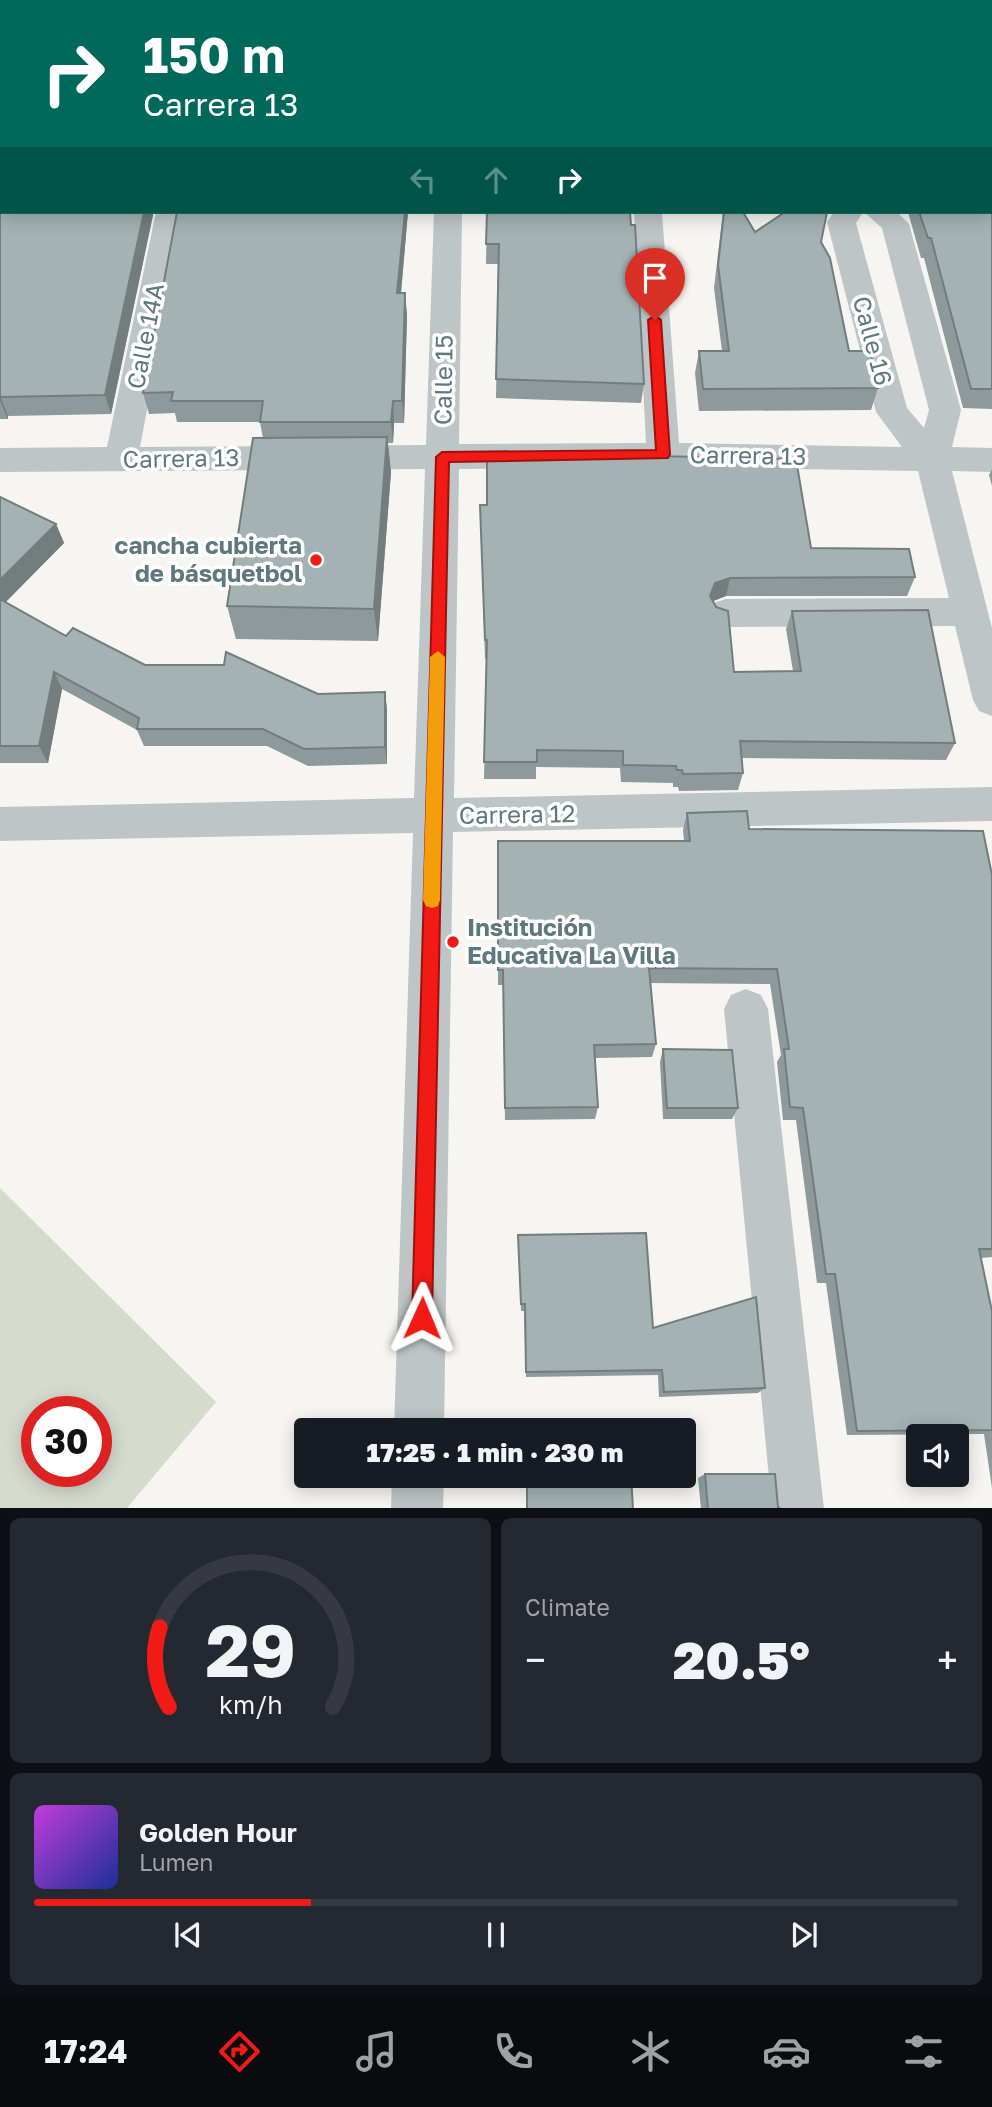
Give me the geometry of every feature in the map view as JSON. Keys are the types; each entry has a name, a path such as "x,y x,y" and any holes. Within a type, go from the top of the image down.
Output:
{"street":[{"name":"Calle 14A","path":"121,460 170,214"},
{"name":"Calle 15","path":"419,1418 448,214"},
{"path":"648,214 663,454"},
{"name":"Calle 16","path":"847,214 841,222 892,412 932,460 992,700"},
{"name":"Calle 16","path":"881,214 895,224 945,410 932,460"},
{"name":"Carrera 13","path":"0,460 663,454 992,460"},
{"path":"726,613 970,612"},
{"name":"Carrera 12","path":"0,824 992,804"},
{"path":"746,1009 798,1508"},
{"path":"417,1508 418,1488"}],"shaded area":[{"path":"0,1188 216,1402 127,1508 0,1508"}],"building":[{"path":"0,214 144,214 105,395 0,397"},
{"path":"177,214 405,214 397,293 405,293 402,401 393,401 391,422 260,422 263,401 171,401 173,392 143,393"},
{"path":"487,214 630,214 631,225 635,225 644,384 496,379 499,244 486,244"},
{"path":"724,214 744,214 755,232 782,214 827,214 821,242 830,258 849,351 870,351 878,388 703,389 699,351 729,351 718,265"},
{"path":"920,214 992,214 992,389 971,389 931,238 928,238"},
{"name":"cancha cubierta de básquetbol","path":"387,437 374,609 227,606 253,438"},
{"path":"487,457 796,459 811,548 909,549 915,577 730,578 715,583 710,596 716,607 728,611 734,672 801,671 792,611 928,610 955,743 740,741 743,773 683,774 676,766 623,765 623,751 537,750 537,762 484,762 487,640 480,505 487,505"},
{"path":"0,497 56,524 0,580"},
{"path":"0,599 66,636 73,628 145,665 224,665 226,652 318,694 385,692 385,747 304,749 263,729 137,729 139,718 54,672 39,746 0,746"},
{"path":"747,811 749,829 983,831 992,875 992,1249 979,1249 992,1311 992,1430 969,1430 969,1424 906,1424 906,1431 857,1431 835,1274 826,1274 803,1108 790,1107 784,1049 789,1049 777,969 649,968 656,1044 594,1045 598,1107 505,1108 503,970 498,970 498,841 690,841 687,813"},
{"path":"663,1049 732,1050 738,1108 667,1108"},
{"path":"646,1233 653,1328 756,1297 765,1388 664,1392 662,1370 526,1372 525,1304 521,1304 518,1235"},
{"path":"705,1474 775,1474 780,1508 708,1508"},
{"path":"527,1488 632,1488 633,1508 527,1508"}],"slow traffic":[{"path":"432,900 438,657"}],"place":[{"name":"cancha cubierta de básquetbol","path":"316,560"},
{"name":"Institución Educativa La Villa","path":"453,942"}],"route":[{"path":"422,1318 442,457 663,454 655,320"}]}
